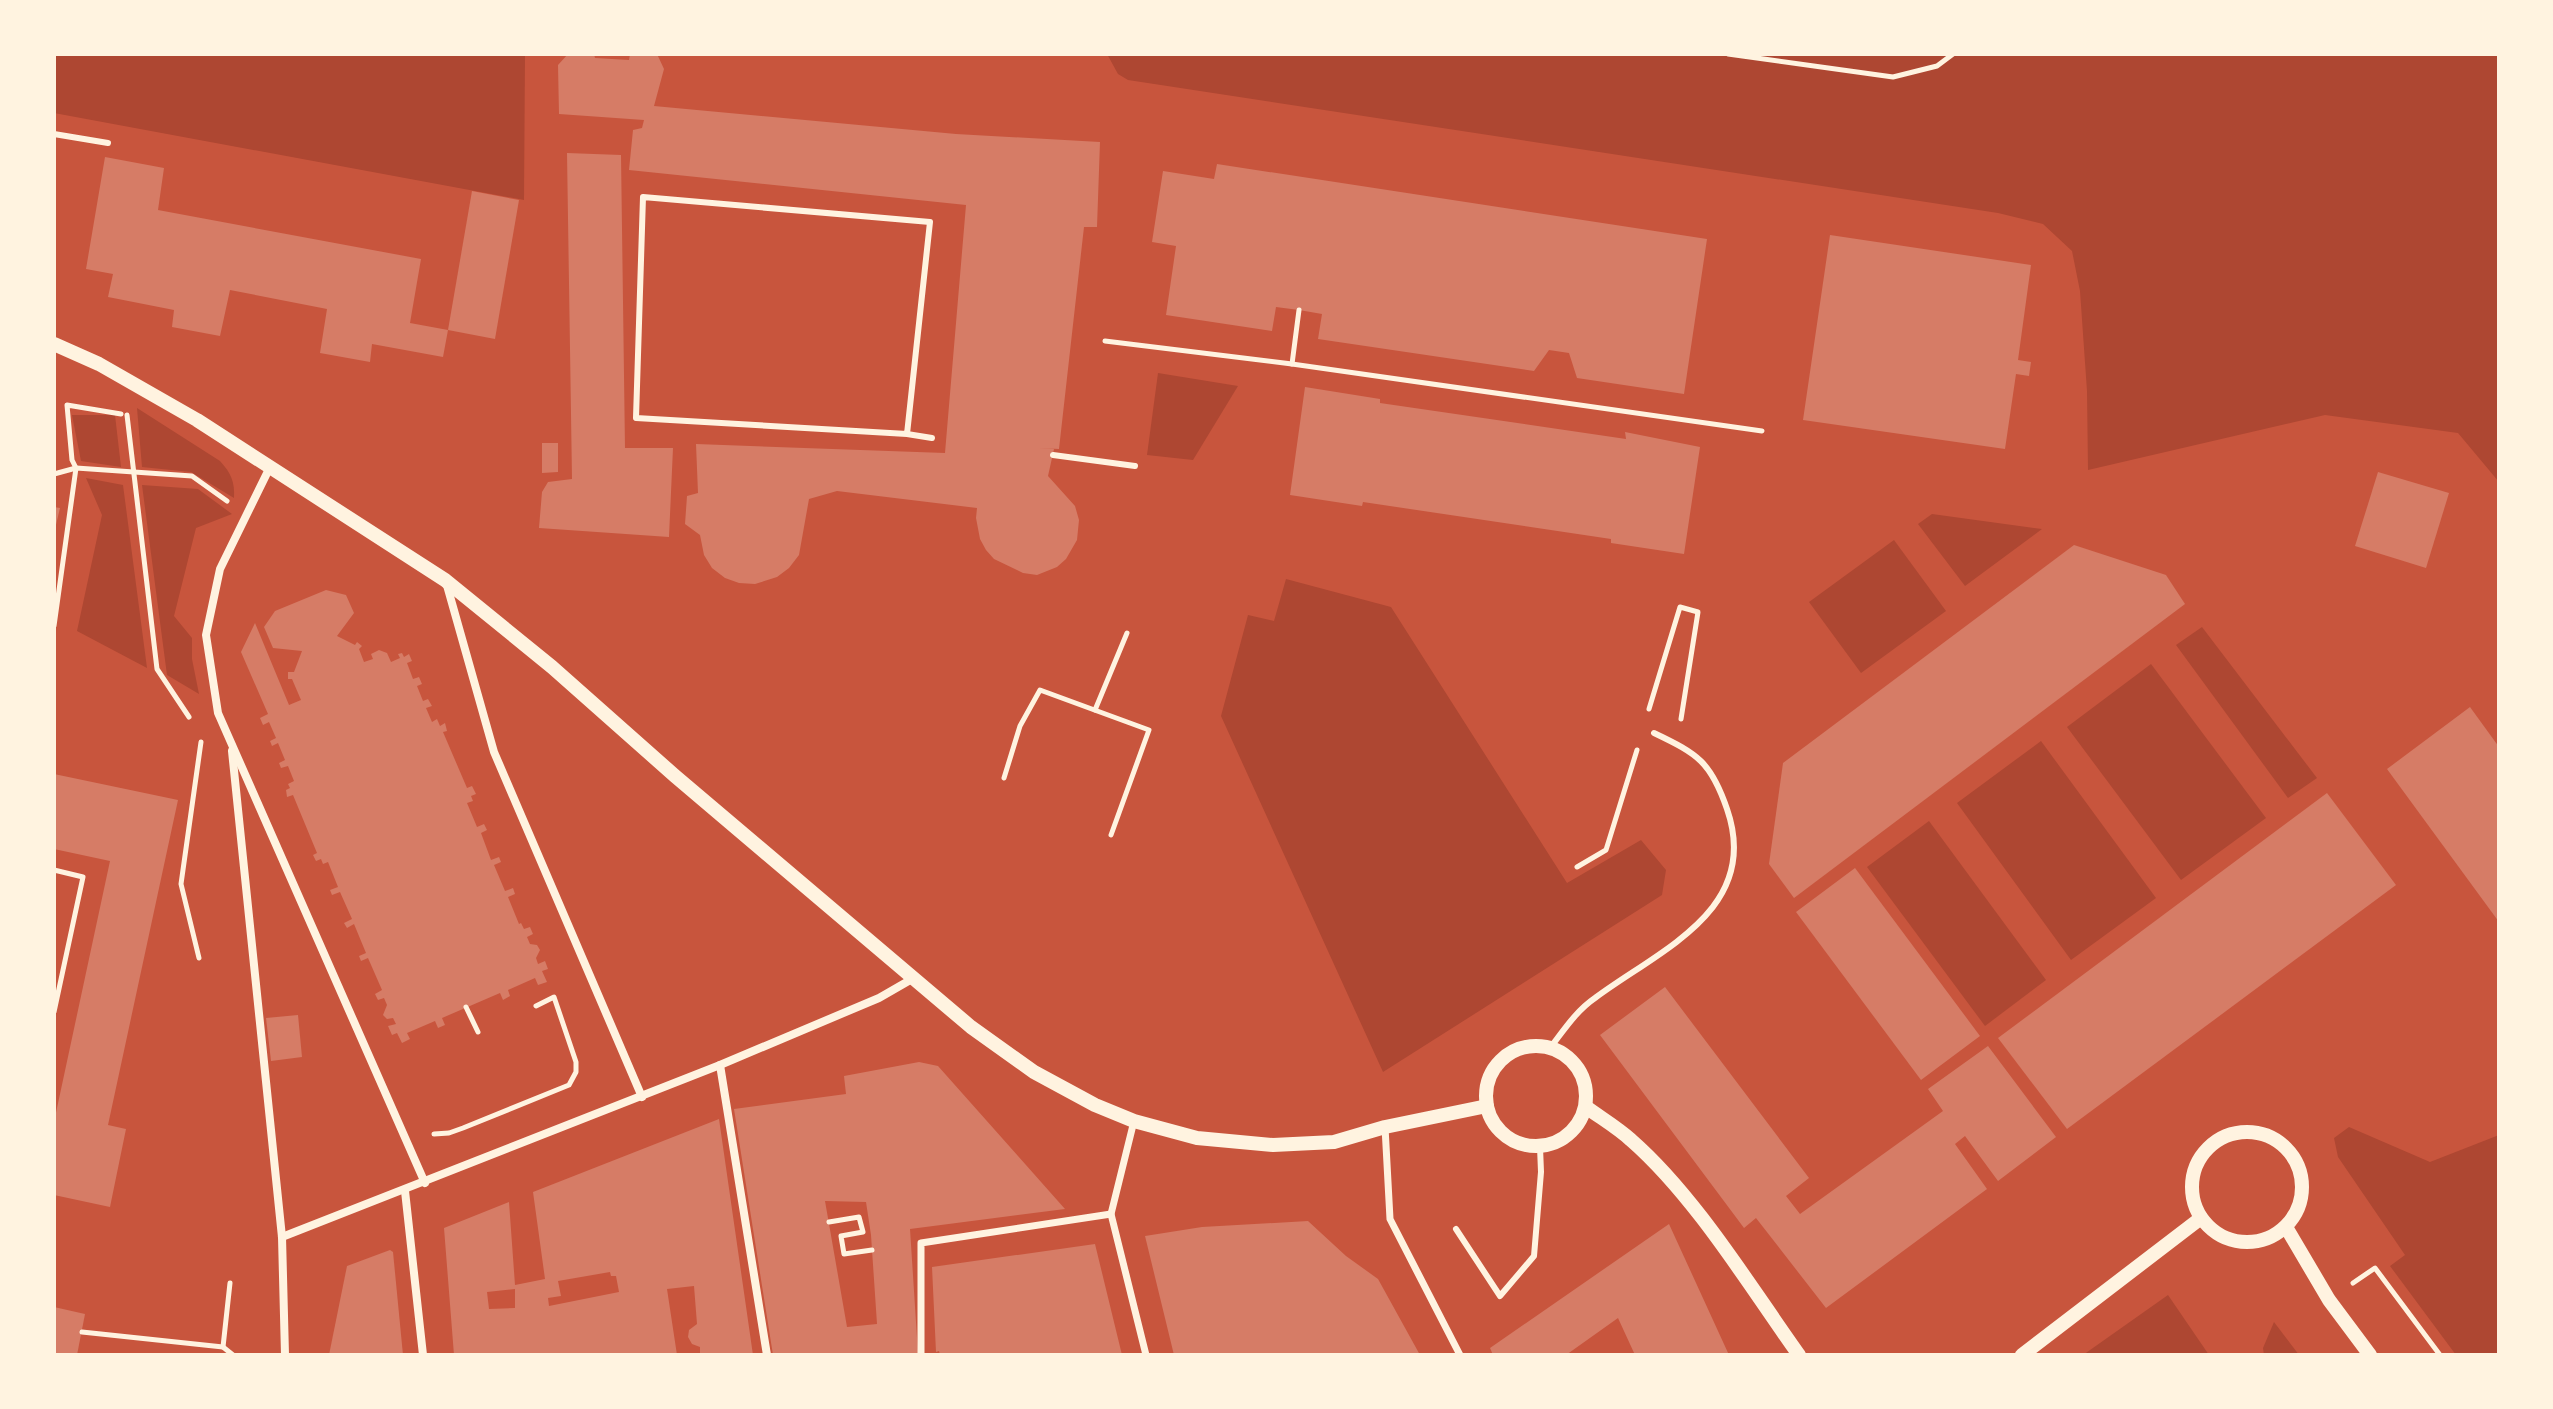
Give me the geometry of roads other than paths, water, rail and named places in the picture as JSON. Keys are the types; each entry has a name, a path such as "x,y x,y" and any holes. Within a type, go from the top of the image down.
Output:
{"street":[{"path":"54,344 141,387 445,580 552,667 971,1027 1034,1072 1095,1105 1134,1121 1197,1138 1273,1145 1334,1142 1385,1127 1487,1106"},
{"path":"270,467 220,569 206,635 218,713 425,1183"},
{"path":"445,580 494,752 642,1097"},
{"path":"231,742 282,1237 285,1355"},
{"path":"282,1237 642,1097 879,998 912,979"},
{"path":"1533,1046 1550,1048 1567,1057 1580,1071 1586,1089 1586,1107 1570,1135 1540,1147 1522,1145 1506,1137 1493,1123 1487,1106 1486,1089 1491,1072 1502,1059 1517,1050 1533,1046"},
{"path":"720,1065 767,1355"},
{"path":"1586,1107 1630,1139 1663,1172 1799,1355"},
{"path":"1134,1121 1111,1214 1146,1355"},
{"path":"1385,1127 1390,1219 1460,1355"},
{"path":"2256,1132 2276,1139 2291,1153 2300,1171 2302,1191 2298,1210 2286,1227 2258,1242 2242,1242 2212,1230 2201,1218 2193,1198 2193,1177 2200,1157 2215,1141 2234,1133 2256,1132"},
{"path":"405,1191 423,1355"},
{"path":"921,1355 921,1243 1111,1214"},
{"path":"2022,1355 2201,1218"},
{"path":"2286,1227 2329,1300 2370,1355"}],"lane":[{"path":"54,134 108,143"},
{"path":"907,434 930,222 643,197 636,418 932,438"},
{"path":"1053,455 1135,466"},
{"path":"1550,1048 1578,1011 1693,929 1711,912 1723,892 1732,861 1734,839 1729,816 1710,768 1696,755 1654,733"},
{"path":"1456,1229 1500,1296 1534,1256 1540,1147"}]}
